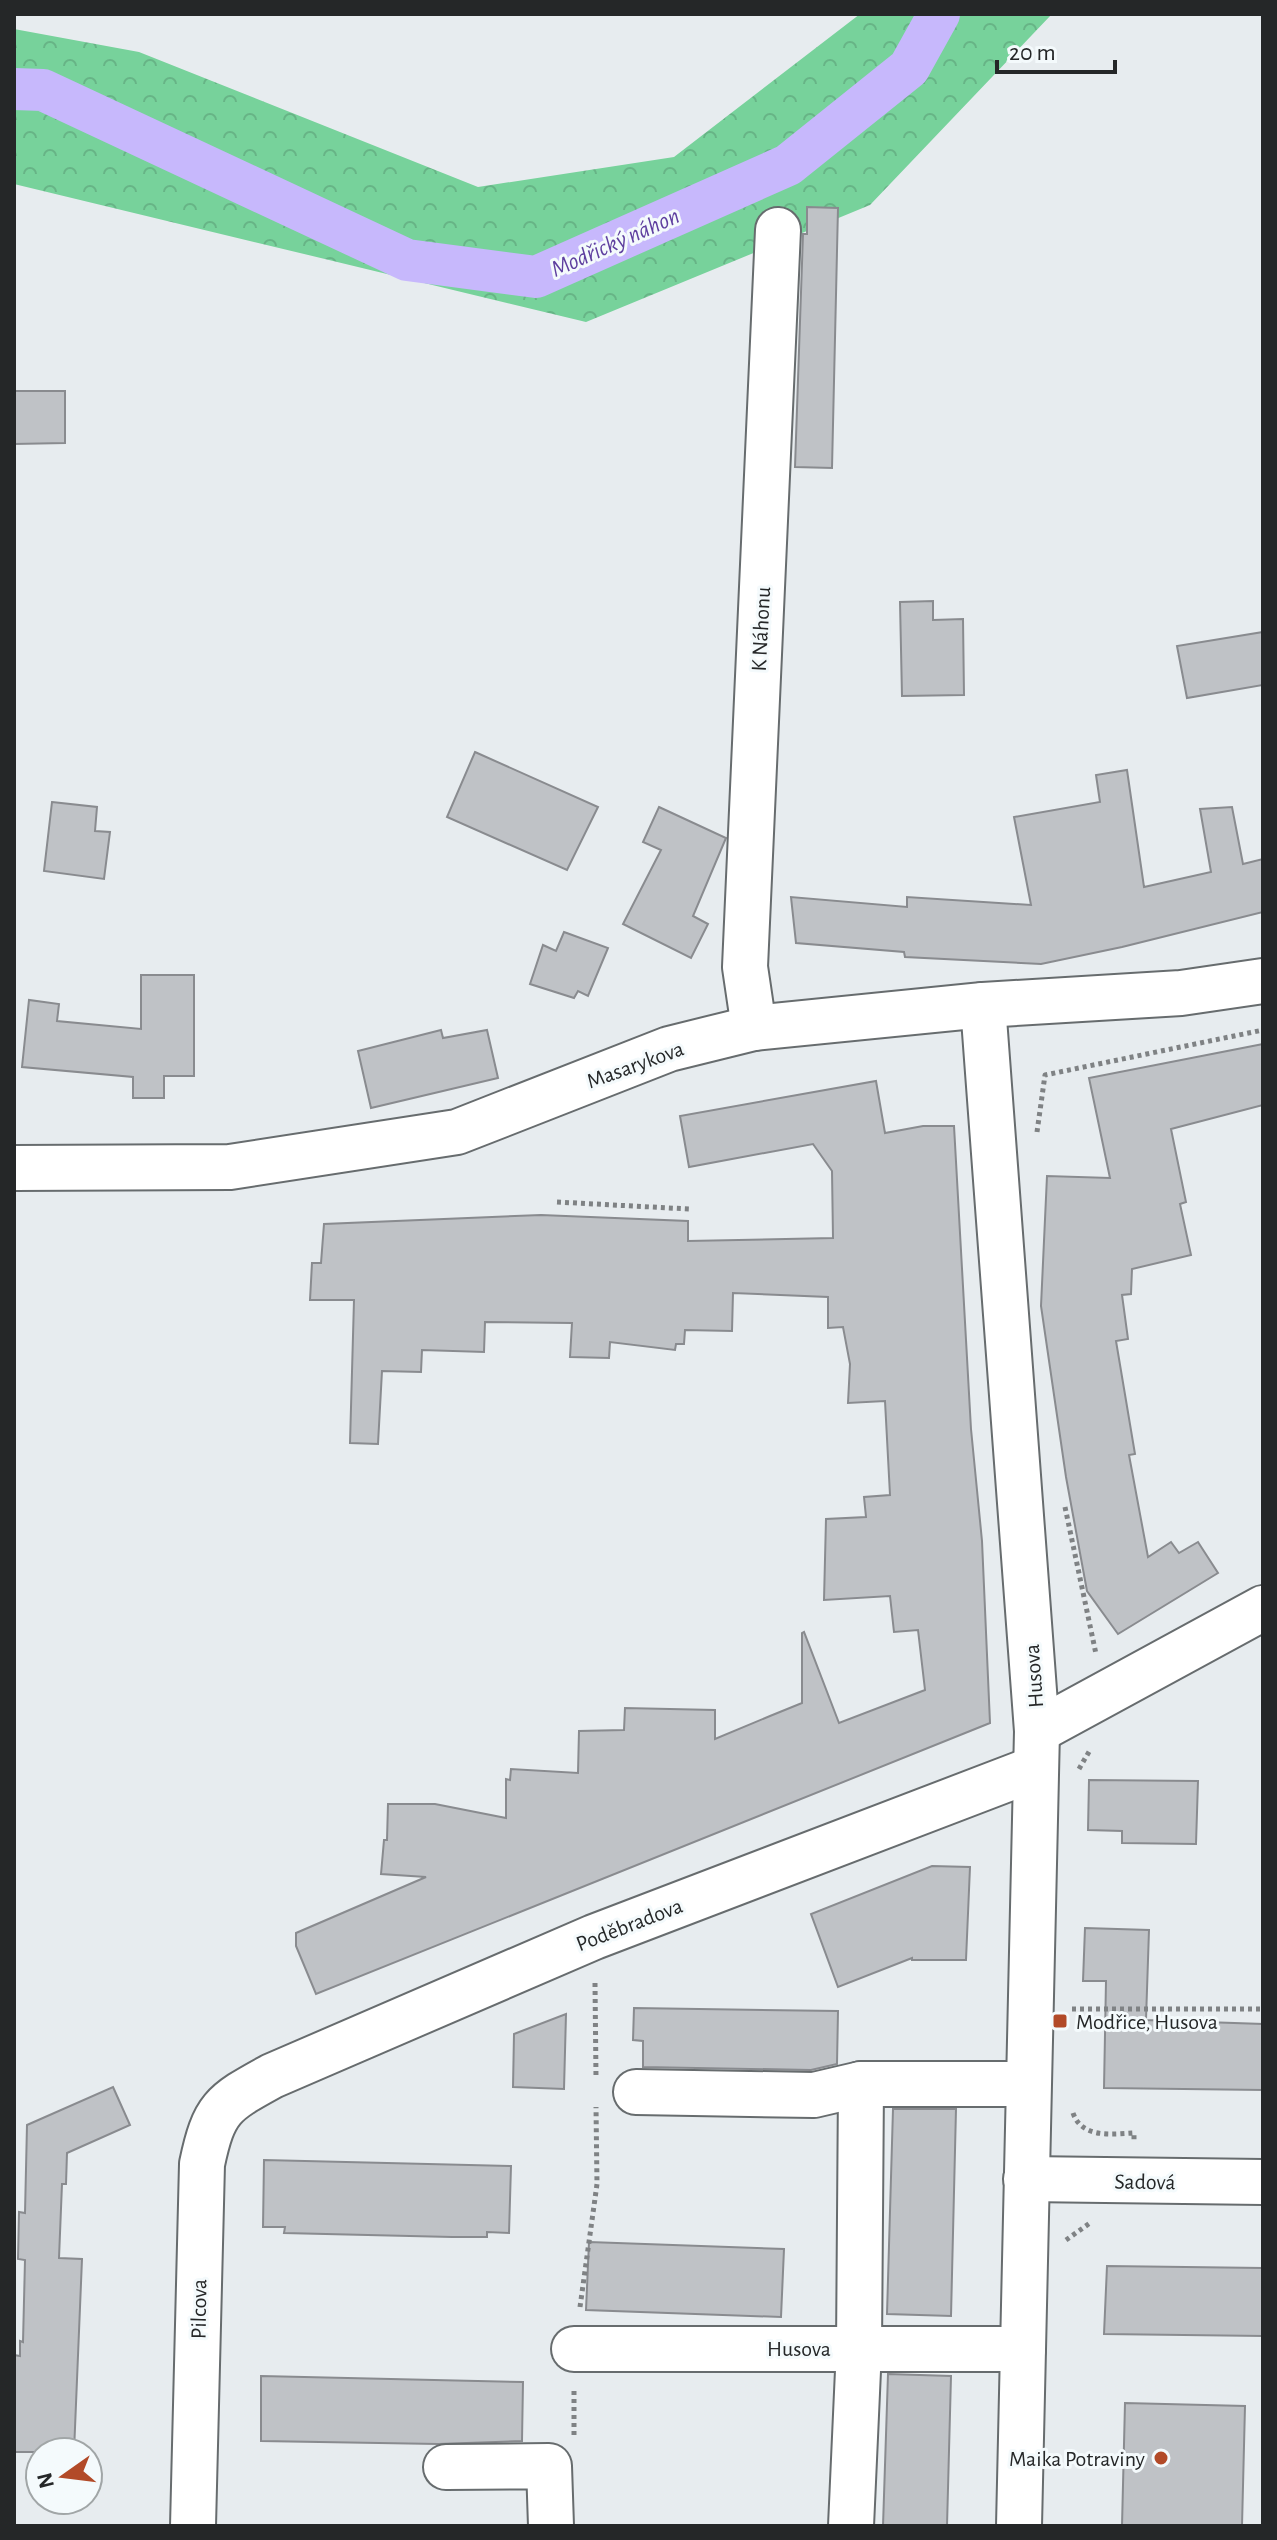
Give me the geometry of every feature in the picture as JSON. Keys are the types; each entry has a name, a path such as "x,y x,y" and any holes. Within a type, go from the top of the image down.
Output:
{"street":[{"name":"K Náhonu","path":"754,1028 745,967 778,230"},
{"name":"Masarykova","path":"14,1168 230,1167 457,1132 669,1049 754,1028 983,1005 1181,993 1263,981"},
{"name":"Husova","path":"983,1005 1050,1757 1028,2084 1019,2526"},
{"name":"Poděbradova","path":"229,2099 272,2076 594,1937 1050,1757 1106,1693 1263,1608"},
{"path":"610,2091 814,2095 861,2084 1028,2084"},
{"path":"851,2526 859,2348 861,2084"},
{"name":"Pilcova","path":"193,2526 202,2164 209,2129 229,2099"},
{"name":"Sadová","path":"1026,2179 1263,2182"},
{"name":"Husova","path":"574,2349 1023,2349"},
{"path":"446,2467 549,2466 551,2526"}],"path":[{"path":"1037,1143 1045,1075 1263,1030"},
{"path":"557,1202 689,1209"},
{"path":"1064,1503 1106,1693"},
{"path":"1050,1757 1091,1748"},
{"path":"549,2466 574,2467 574,2349 610,2091 594,1937"},
{"path":"1067,2009 1263,2009"},
{"path":"1071,2107 1074,2119 1095,2135 1134,2133 1133,2180"},
{"path":"1064,2248 1065,2240 1088,2223 1103,2223"}],"green space":[{"path":"860,14 1052,14 870,205 586,322 14,184 14,29 139,52 478,187 674,157"}],"building":[{"path":"807,207 838,208 832,468 795,467 803,234 807,234"},
{"path":"14,391 65,391 65,443 14,444"},
{"path":"933,601 933,620 963,619 964,695 902,696 900,602"},
{"path":"1263,632 1263,685 1187,698 1177,646"},
{"path":"475,752 598,807 567,870 447,817"},
{"path":"1127,770 1144,887 1211,872 1200,809 1232,807 1243,864 1263,859 1263,912 1041,964 905,957 904,952 796,943 791,897 907,907 907,897 1031,905 1014,817 1100,802 1096,775"},
{"path":"52,802 97,807 95,831 110,832 104,879 44,871"},
{"path":"659,807 726,838 693,916 708,924 691,958 623,924 661,850 643,842"},
{"path":"564,932 608,948 588,996 578,991 574,998 530,984 543,945 556,951"},
{"path":"141,975 194,975 194,1076 164,1076 164,1098 133,1098 133,1077 22,1067 29,1000 59,1004 57,1021 141,1029"},
{"path":"441,1030 443,1038 487,1030 498,1078 371,1108 358,1051"},
{"path":"1263,1044 1263,1105 1171,1129 1186,1202 1180,1204 1191,1255 1132,1269 1131,1294 1122,1295 1128,1339 1116,1341 1135,1454 1129,1455 1148,1557 1171,1542 1179,1553 1198,1542 1218,1573 1118,1634 1087,1591 1066,1477 1041,1306 1047,1176 1110,1178 1089,1078"},
{"path":"876,1081 885,1133 923,1126 954,1126 971,1429 982,1541 990,1723 316,1994 296,1946 296,1933 426,1877 381,1874 384,1840 387,1840 388,1804 435,1804 506,1818 506,1779 510,1780 511,1769 578,1773 579,1731 624,1730 625,1708 715,1710 715,1739 802,1703 804,1632 839,1723 925,1690 918,1630 894,1632 890,1596 824,1600 826,1519 866,1517 864,1497 890,1495 885,1401 848,1403 850,1364 843,1327 828,1328 828,1297 733,1293 732,1331 685,1330 684,1344 676,1344 675,1350 610,1342 609,1358 570,1357 572,1323 485,1322 484,1352 422,1350 421,1372 382,1371 378,1444 350,1443 354,1300 310,1300 312,1263 321,1263 324,1224 541,1215 688,1221 688,1241 833,1238 832,1171 813,1144 689,1167 680,1116"},
{"path":"1089,1780 1198,1781 1196,1844 1122,1843 1122,1831 1088,1830"},
{"path":"932,1866 970,1867 966,1960 912,1958 838,1987 811,1914"},
{"path":"1085,1928 1149,1930 1146,2020 1263,2024 1263,2090 1104,2088 1106,1981 1083,1981"},
{"path":"634,2008 838,2011 837,2064 811,2070 643,2067 643,2041 633,2040"},
{"path":"566,2014 564,2089 513,2087 514,2034"},
{"path":"113,2087 130,2125 67,2153 66,2184 62,2184 59,2258 82,2259 75,2436 24,2436 24,2452 14,2452 14,2355 20,2356 20,2341 23,2342 25,2260 18,2259 19,2212 25,2213 27,2125"},
{"path":"893,2109 956,2109 951,2316 887,2314"},
{"path":"264,2160 511,2166 509,2233 487,2232 487,2237 452,2237 284,2233 285,2227 263,2227"},
{"path":"589,2242 784,2249 781,2317 586,2310"},
{"path":"1107,2266 1263,2268 1263,2336 1104,2334"},
{"path":"888,2374 951,2376 947,2526 883,2526"},
{"path":"261,2376 523,2382 522,2441 438,2444 261,2441"},
{"path":"1125,2403 1245,2406 1242,2526 1122,2526"}],"waterway":[{"name":"Modřický náhon","path":"14,89 43,90 407,260 536,277 788,165 909,68 939,14"}],"place":[{"name":"Modřice, Husova","path":"1060,2021"},
{"name":"Maika Potraviny","path":"1161,2458"}]}
